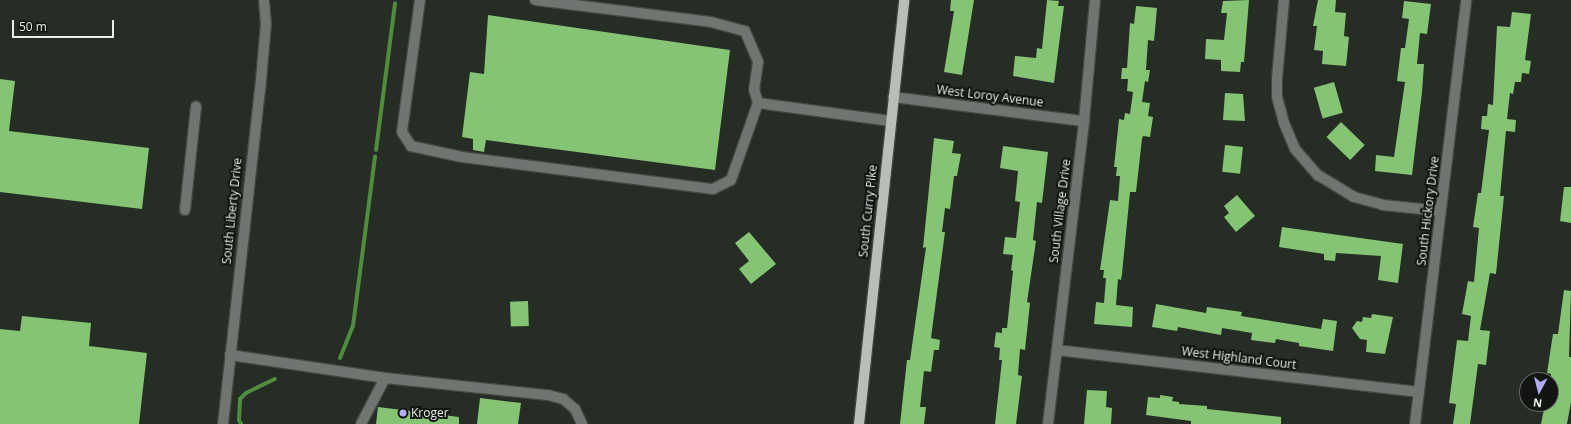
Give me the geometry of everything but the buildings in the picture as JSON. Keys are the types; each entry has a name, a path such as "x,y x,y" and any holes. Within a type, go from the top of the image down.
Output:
{"main road":[{"name":"South Curry Pike","path":"859,424 904,0"}],"street":[{"name":"South Liberty Drive","path":"223,424 260,91 266,24 264,0"},
{"path":"420,0 402,132 411,146 462,157 713,189 731,180 758,103 754,89 758,62 745,32 711,22 535,0"},
{"name":"South Village Drive","path":"1048,424 1084,121 1095,0"},
{"path":"1284,0 1277,78 1277,97 1289,136 1303,163 1331,184 1354,197 1383,205 1441,211"},
{"name":"South Hickory Drive","path":"1415,424 1466,0"},
{"name":"West Loroy Avenue","path":"893,98 1084,121"},
{"path":"758,103 891,121"},
{"path":"185,210 196,107"},
{"name":"West Highland Court","path":"1057,350 1419,392"},
{"path":"230,355 385,378 548,396 563,399 575,409 582,424"},
{"path":"361,424 385,378"}],"waterway":[{"path":"376,150 395,3"},
{"path":"340,358 353,326 375,156"},
{"path":"241,424 239,420 240,399 246,393 275,379"}],"place":[{"name":"Kroger","path":"403,413"}]}
